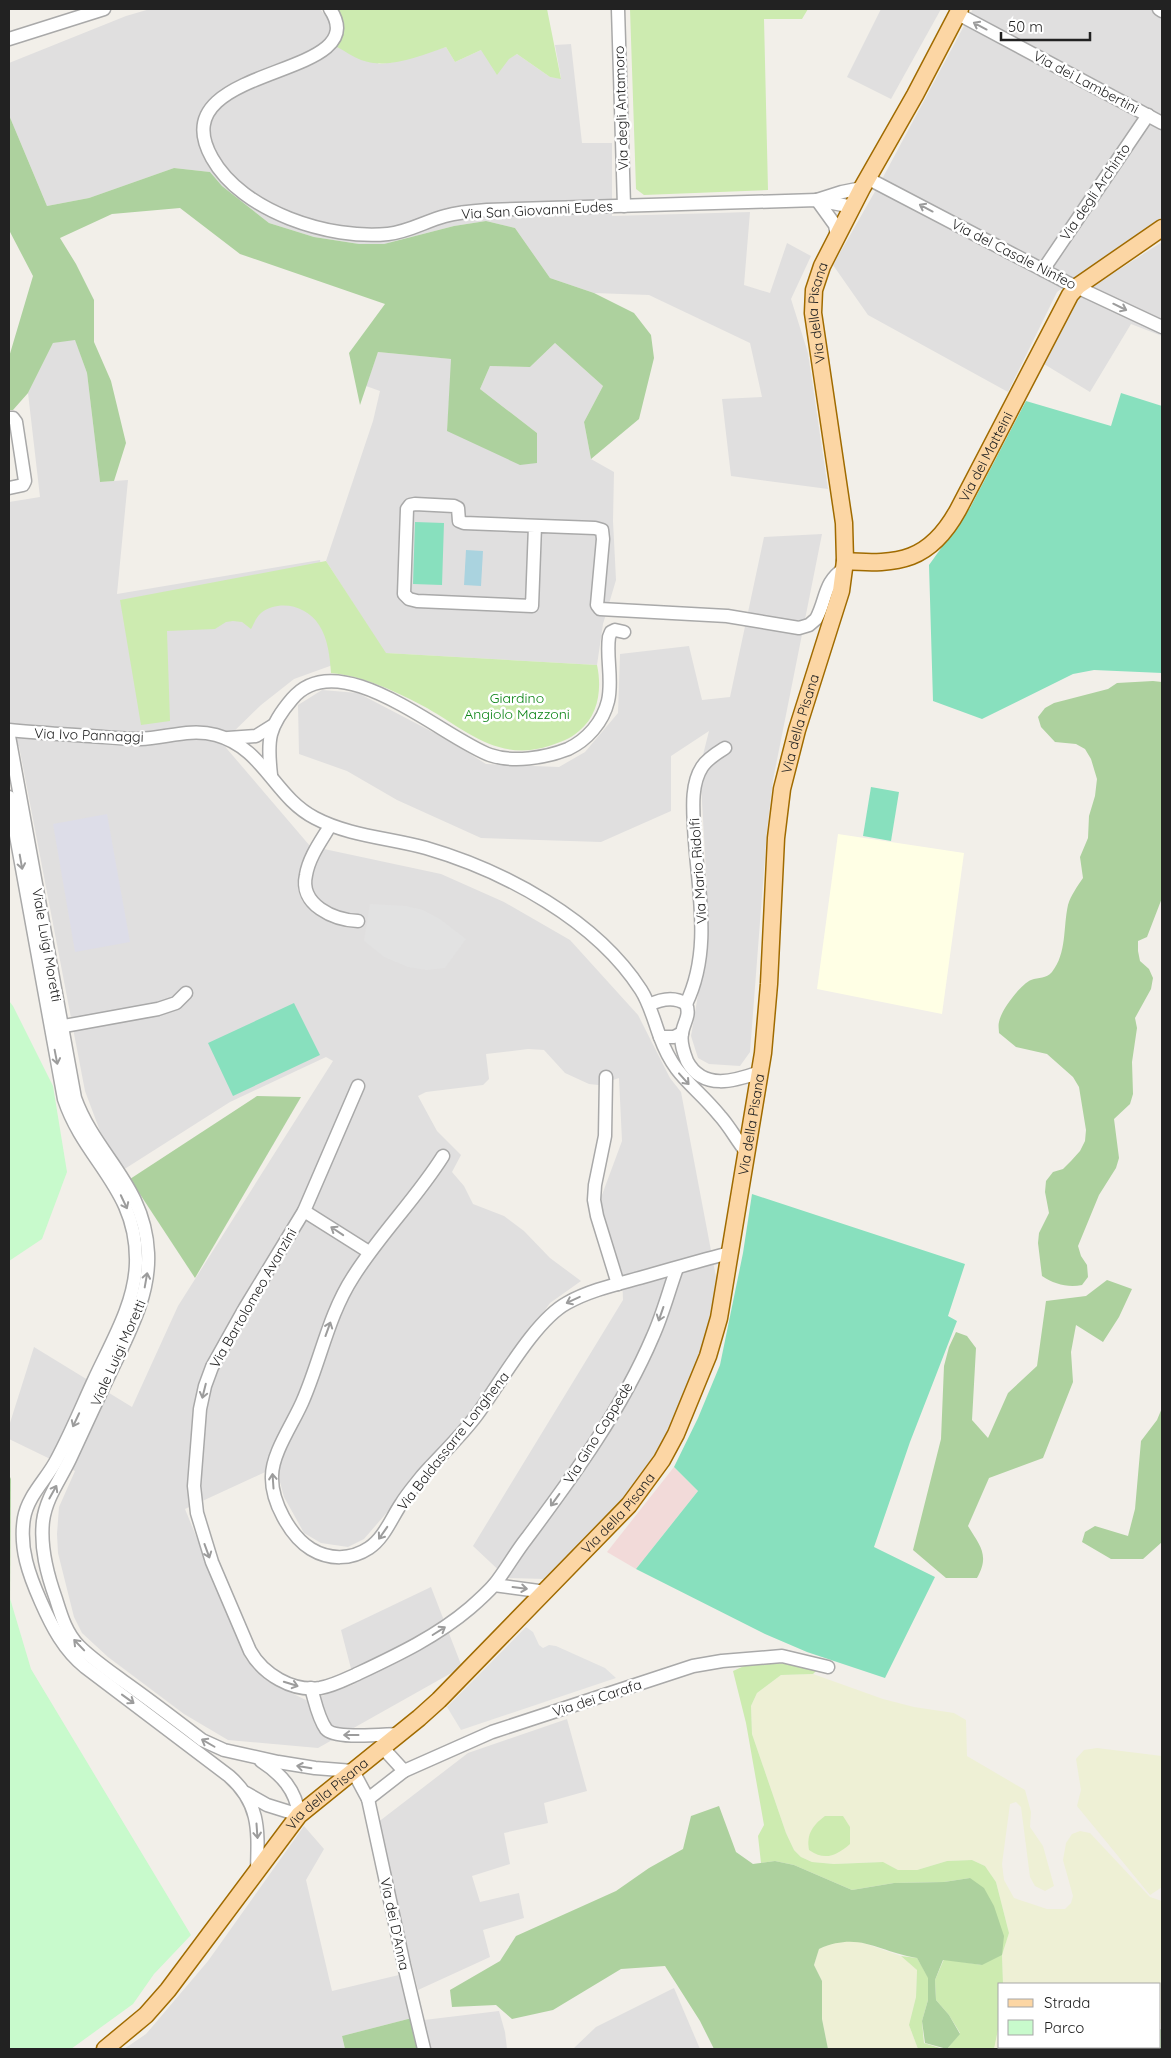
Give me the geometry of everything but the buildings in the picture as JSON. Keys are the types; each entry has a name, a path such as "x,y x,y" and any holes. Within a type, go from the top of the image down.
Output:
{"main road":[{"name":"Via della Pisana","path":"105,2049 135,2025 157,2003 200,1950 279,1840 300,1815 434,1705 629,1506 651,1477 670,1446 692,1396 715,1333 760,1072 769,984 776,838 782,789 802,715 841,591 845,564 843,517 813,307 813,295 816,281 837,236 959,11"},
{"name":"Via dei Matteini","path":"845,564 906,558 924,550 942,535 962,503 1058,314 1070,295 1078,286 1162,228"}],"street":[{"path":"9,39 104,9"},
{"name":"Via San Giovanni Eudes","path":"330,9 334,16 335,29 331,42 325,49 306,61 228,92 215,104 207,116 205,137 213,161 235,185 255,202 278,214 313,226 332,230 374,234 400,232 444,216 505,209 817,200 853,207"},
{"name":"Via degli Antamoro","path":"618,9 624,206"},
{"name":"Via dei Lambertini","path":"959,11 1162,123"},
{"name":"Via degli Archinto","path":"1043,270 1148,115"},
{"name":"Via San Giovanni Eudes","path":"817,200 865,183"},
{"name":"Via del Casale Ninfeo","path":"865,183 1162,327"},
{"path":"817,200 831,219 837,236"},
{"path":"9,418 13,418 16,422 25,483 9,488"},
{"path":"9,448 15,450 22,458"},
{"path":"535,526 532,606 416,601 409,599 404,594 407,509 410,505 454,506 458,508 459,521 464,523 595,528 602,530 603,539 597,605 600,609 727,616 802,628 816,620 830,581 845,564"},
{"path":"225,738 256,736 272,726 299,692 319,683 336,682 358,686 384,695 468,745 490,755 531,758 558,752 583,740 600,720 610,691 609,637 611,632 615,630 624,632"},
{"path":"271,776 268,750 272,726"},
{"name":"Via Ivo Pannaggi","path":"9,730 135,739 185,732 200,732 225,738 240,745 254,756 284,793 299,808 330,826 440,853 484,870 525,890 573,920 602,943 629,973 649,1005"},
{"name":"Viale Luigi Moretti","path":"9,736 56,1027 67,1108 124,1202 134,1233 136,1264 130,1298 116,1333 57,1459 29,1503 23,1529 25,1560 34,1587 62,1642 81,1664 229,1776 245,1792 266,1805 300,1815"},
{"name":"Via Mario Ridolfi","path":"686,1004 694,988 701,957 701,908 693,808 695,788 702,766 725,748"},
{"name":"Viale Luigi Moretti","path":"9,797 56,1027 78,1105 86,1122 126,1181 138,1204 146,1229 149,1262 146,1285 138,1311 70,1460 49,1497 44,1512 43,1548 54,1592 70,1635 81,1648 205,1742 224,1750 254,1757 315,1768 353,1771"},
{"path":"330,826 310,864 306,875 305,887 315,905 325,913 342,920 358,921"},
{"path":"56,1027 158,1009 176,1003 186,993"},
{"path":"747,1153 722,1117 688,1084 676,1069 668,1056 649,1005 669,999 686,1004 688,1014 682,1034 683,1050 690,1066 705,1078 720,1082 735,1080 760,1072"},
{"path":"660,1037 671,1038 682,1034"},
{"path":"606,1077 605,1136 596,1178 594,1200 597,1216 618,1284"},
{"path":"708,1102 720,1082"},
{"name":"Via Bartolomeo Avanzini","path":"358,1086 304,1212 245,1308 210,1373 199,1418 194,1495 199,1522 207,1551 253,1656 264,1669 278,1679 311,1688 326,1686 349,1678 439,1631 471,1607 494,1585"},
{"name":"Via Baldassarre Longhena","path":"443,1156 414,1197 369,1252 341,1298 306,1394 278,1454 272,1472 276,1497 295,1534 312,1549 333,1557 354,1555 367,1549 377,1541 410,1491 476,1416 538,1328 548,1317 566,1303 618,1284 730,1253"},
{"path":"304,1212 369,1252"},
{"name":"Via Gino Coppedè","path":"494,1585 517,1550 588,1455 623,1395 654,1334 677,1268"},
{"path":"29,1503 30,1546 35,1572 40,1586 54,1592"},
{"path":"494,1585 546,1592"},
{"name":"Via dei Carafa","path":"368,1799 404,1771 492,1732 693,1666 722,1661 782,1656 828,1667"},
{"path":"311,1688 325,1727 331,1733 343,1735 400,1734"},
{"path":"383,1748 404,1771"},
{"name":"Viale Luigi Moretti","path":"254,1757 277,1772 287,1784 296,1800 300,1815"},
{"name":"Via dei D’Anna","path":"353,1771 368,1799 424,2049"},
{"name":"Viale Luigi Moretti","path":"245,1792 253,1807 258,1829 258,1871"}],"shaded area":[{"path":"150,9 320,9 340,34 379,64 394,62 446,47 455,62 481,50 509,58 517,54 550,77 561,78 555,45 571,44 582,143 612,143 612,216 750,212 744,285 770,293 787,243 811,256 791,299 808,353 828,489 731,476 722,399 762,397 750,343 649,295 594,293 550,278 515,228 486,221 454,226 384,244 359,244 314,237 269,223 222,186 210,172 174,168 89,198 47,206 9,115 9,63 126,16"},
{"path":"881,9 941,9 891,99 847,77"},
{"path":"973,9 1162,9 1162,217 1057,292 1008,392 868,315 833,265 881,181"},
{"path":"1162,242 1162,336 1131,324 1090,392 1044,364 1045,355 1081,294"},
{"path":"75,339 87,373 100,482 128,480 117,594 320,560 341,662 294,679 261,705 222,743 310,846 441,874 504,902 570,940 638,1015 670,1078 681,1092 716,1277 710,1318 696,1366 682,1403 663,1441 643,1473 603,1523 546,1579 507,1578 473,1546 623,1300 622,1273 599,1203 622,1141 619,1078 598,1085 589,1084 565,1073 544,1050 528,1049 486,1054 489,1079 483,1085 426,1092 418,1096 437,1131 461,1155 452,1172 464,1186 473,1204 504,1216 524,1231 550,1258 581,1281 550,1303 466,1421 364,1539 348,1547 321,1543 304,1533 284,1497 276,1467 185,1509 246,1659 269,1682 308,1701 355,1684 341,1630 431,1587 462,1667 318,1748 228,1740 184,1714 108,1657 82,1633 74,1617 58,1553 57,1534 59,1507 75,1471 9,1439 9,1426 34,1347 132,1407 178,1306 333,1061 326,1057 230,1102 123,1170 100,1131 85,1091 19,746 9,746 9,502 40,497 28,393 53,343"},
{"path":"555,343 603,386 584,422 591,459 614,472 613,521 616,580 603,624 597,665 385,653 326,561 373,421 380,391 366,386 378,352 452,359 447,431 537,433 480,389 490,366 530,367"},
{"path":"822,534 773,780 767,831 750,1052 740,1066 709,1064 698,1058 691,1036 700,983 707,889 700,767 709,731 671,756 671,811 601,842 481,838 397,800 347,771 299,754 298,705 322,690 358,693 446,739 486,764 559,767 585,752 618,713 620,654 689,646 702,700 730,697 764,537"},
{"path":"107,814 130,942 75,952 53,824"},
{"path":"838,834 964,853 942,1014 817,989"},
{"path":"370,904 406,906 423,910 440,919 466,939 445,968 427,970 408,967 384,957 364,941"},
{"path":"674,1467 698,1491 636,1569 607,1552"},
{"path":"526,1627 533,1632 539,1645 543,1648 549,1645 556,1646 605,1668 616,1678 461,1730 447,1707"},
{"path":"813,1674 883,1699 914,1707 954,1713 966,1720 967,1756 1025,1790 1031,1812 1030,1827 1043,1846 1054,1886 1045,1891 1035,1886 1030,1877 1021,1807 1016,1802 1010,1804 1002,1864 1004,1880 1014,1898 1047,1909 1065,1909 1071,1903 1073,1896 1063,1860 1066,1843 1072,1834 1080,1831 1090,1833 1150,1897 1162,1901 1162,2023 1161,1983 1003,1983 1002,1955 1009,1933 996,1882 985,1866 972,1860 947,1861 917,1870 898,1870 882,1862 834,1864 812,1862 801,1857 794,1850 786,1833 752,1734 751,1706 757,1693 781,1675"},
{"path":"567,1719 587,1791 544,1803 548,1823 504,1833 510,1864 472,1876 480,1902 519,1893 524,1918 483,1930 490,1957 418,1990 377,1823 468,1753"},
{"path":"1097,1748 1162,1756 1162,1887 1150,1895 1077,1806 1081,1790 1076,1759 1084,1750"},
{"path":"304,1826 324,1849 306,1880 332,1991 403,1974 412,2018 342,2036 345,2049 124,2049 146,2034 208,1961"},
{"path":"855,1940 901,1956 917,1970 916,1997 909,2025 918,2049 828,2049 822,2019 822,1981 814,1965 819,1949 835,1942"},
{"path":"674,1988 700,2049 573,2049 596,2027"},
{"path":"499,2011 505,2032 507,2049 431,2049 424,2020"},
{"path":"998,2030 998,2048 1074,2048 1073,2049 994,2049"}],"green space":[{"path":"336,9 547,9 561,79 550,77 517,54 509,59 497,75 481,50 455,62 446,47 415,58 393,63 372,63 361,60 337,47 342,22"},
{"path":"630,9 808,9 802,19 764,19 768,190 644,195 636,189"},
{"path":"9,115 47,206 89,198 174,168 210,172 222,186 269,223 314,237 359,244 384,244 454,226 486,221 515,228 550,278 594,293 634,313 651,335 654,358 639,419 591,459 584,422 603,386 555,343 530,367 490,366 480,389 537,433 537,463 520,465 447,431 451,359 378,352 360,405 349,353 385,304 240,254 180,208 112,214 60,238 76,264 94,300 94,342 111,381 126,443 114,481 100,482 87,373 75,340 53,343 28,393 13,410 9,410 9,357 33,276 9,230"},
{"path":"1121,393 1162,406 1162,673 1094,670 1073,674 982,719 933,701 929,565 970,508 1026,401 1111,426"},
{"path":"415,522 444,523 442,585 413,584"},
{"name":"Giardino Angiolo Mazzoni","path":"326,561 386,653 597,665 599,692 591,717 586,725 572,736 549,746 531,750 514,750 484,742 427,708 392,691 356,677 331,673 326,642 322,630 314,618 300,609 276,606 261,613 251,629 242,622 233,621 226,622 215,629 167,631 170,721 141,725 120,600"},
{"path":"1162,682 1162,898 1147,937 1138,941 1138,951 1140,961 1149,969 1153,978 1151,989 1135,1018 1137,1028 1132,1062 1133,1094 1130,1104 1114,1119 1119,1158 1116,1168 1099,1195 1078,1246 1081,1256 1087,1265 1088,1277 1082,1285 1066,1286 1042,1276 1038,1243 1039,1233 1049,1213 1045,1192 1046,1181 1053,1172 1063,1169 1071,1161 1080,1151 1085,1141 1086,1130 1079,1087 1073,1077 1047,1054 1016,1047 999,1033 999,1025 1003,1011 1017,992 1031,980 1050,974 1057,965 1064,940 1068,905 1072,894 1083,878 1080,857 1088,838 1089,816 1095,796 1097,779 1091,759 1085,749 1076,744 1055,742 1041,727 1038,717 1045,708 1054,703 1108,689 1117,683"},
{"path":"871,787 899,792 891,841 863,836"},
{"path":"9,1001 53,1086 67,1172 42,1239 9,1261"},
{"path":"294,1003 320,1055 233,1096 208,1043"},
{"path":"257,1096 301,1097 195,1278 130,1179"},
{"path":"752,1194 965,1264 948,1316 957,1321 910,1442 874,1547 935,1577 885,1678 807,1652 765,1634 636,1569 698,1491 674,1467 698,1418 720,1365 743,1253"},
{"path":"1107,1280 1132,1289 1119,1317 1103,1342 1076,1325 1071,1352 1073,1382 1043,1458 989,1478 968,1526 982,1551 983,1563 981,1570 977,1578 946,1578 913,1550 941,1439 944,1366 949,1347 956,1332 967,1336 976,1348 972,1420 988,1438 1008,1393 1037,1366 1046,1301 1086,1296"},
{"path":"1162,1408 1162,1542 1143,1559 1111,1559 1082,1542 1085,1532 1095,1526 1128,1536 1135,1509 1141,1441 1157,1420"},
{"path":"9,1475 11,1479 9,1743"},
{"path":"9,1595 31,1669 191,1935 154,1974 133,2004 71,2049 9,2049"},
{"path":"774,1663 802,1664 816,1671 813,1674 781,1675 757,1693 751,1706 752,1734 786,1833 794,1850 801,1857 812,1862 834,1864 883,1862 898,1870 917,1870 947,1861 972,1860 985,1866 996,1882 1009,1933 1002,1955 1003,1983 998,1983 998,2030 994,2049 947,2049 960,2033 949,2015 936,2000 935,1980 944,1959 982,1965 970,1878 944,1882 894,1883 852,1890 794,1865 775,1861 761,1863 758,1836 764,1825 746,1723 733,1671 744,1666"},
{"path":"719,1806 736,1852 753,1864 775,1861 794,1865 852,1890 894,1883 944,1882 970,1878 984,1888 994,1906 1004,1936 1002,1955 982,1965 943,1960 935,1980 936,2000 949,2015 960,2034 947,2049 925,2043 922,2021 928,2000 928,1978 917,1958 858,1942 833,1944 819,1949 814,1965 822,1981 822,2019 828,2049 714,2049 700,2021 665,1966 621,1969 553,2010 512,2019 496,2005 452,2007 450,1990 500,1961 516,1936 616,1891 649,1868 683,1849 691,1816"},
{"path":"825,1816 843,1816 850,1827 850,1844 840,1852 830,1856 820,1855 809,1850 808,1844 811,1830"},
{"path":"901,1956 917,1958 928,1977 928,2000 922,2021 924,2043 943,2049 918,2049 909,2025 916,1997 917,1970"},
{"path":"412,2018 419,2049 345,2049 342,2036"},
{"path":"1162,2030 1162,2049 1095,2049 1161,2048"}],"water":[{"path":"466,550 483,551 481,586 464,585"}]}
